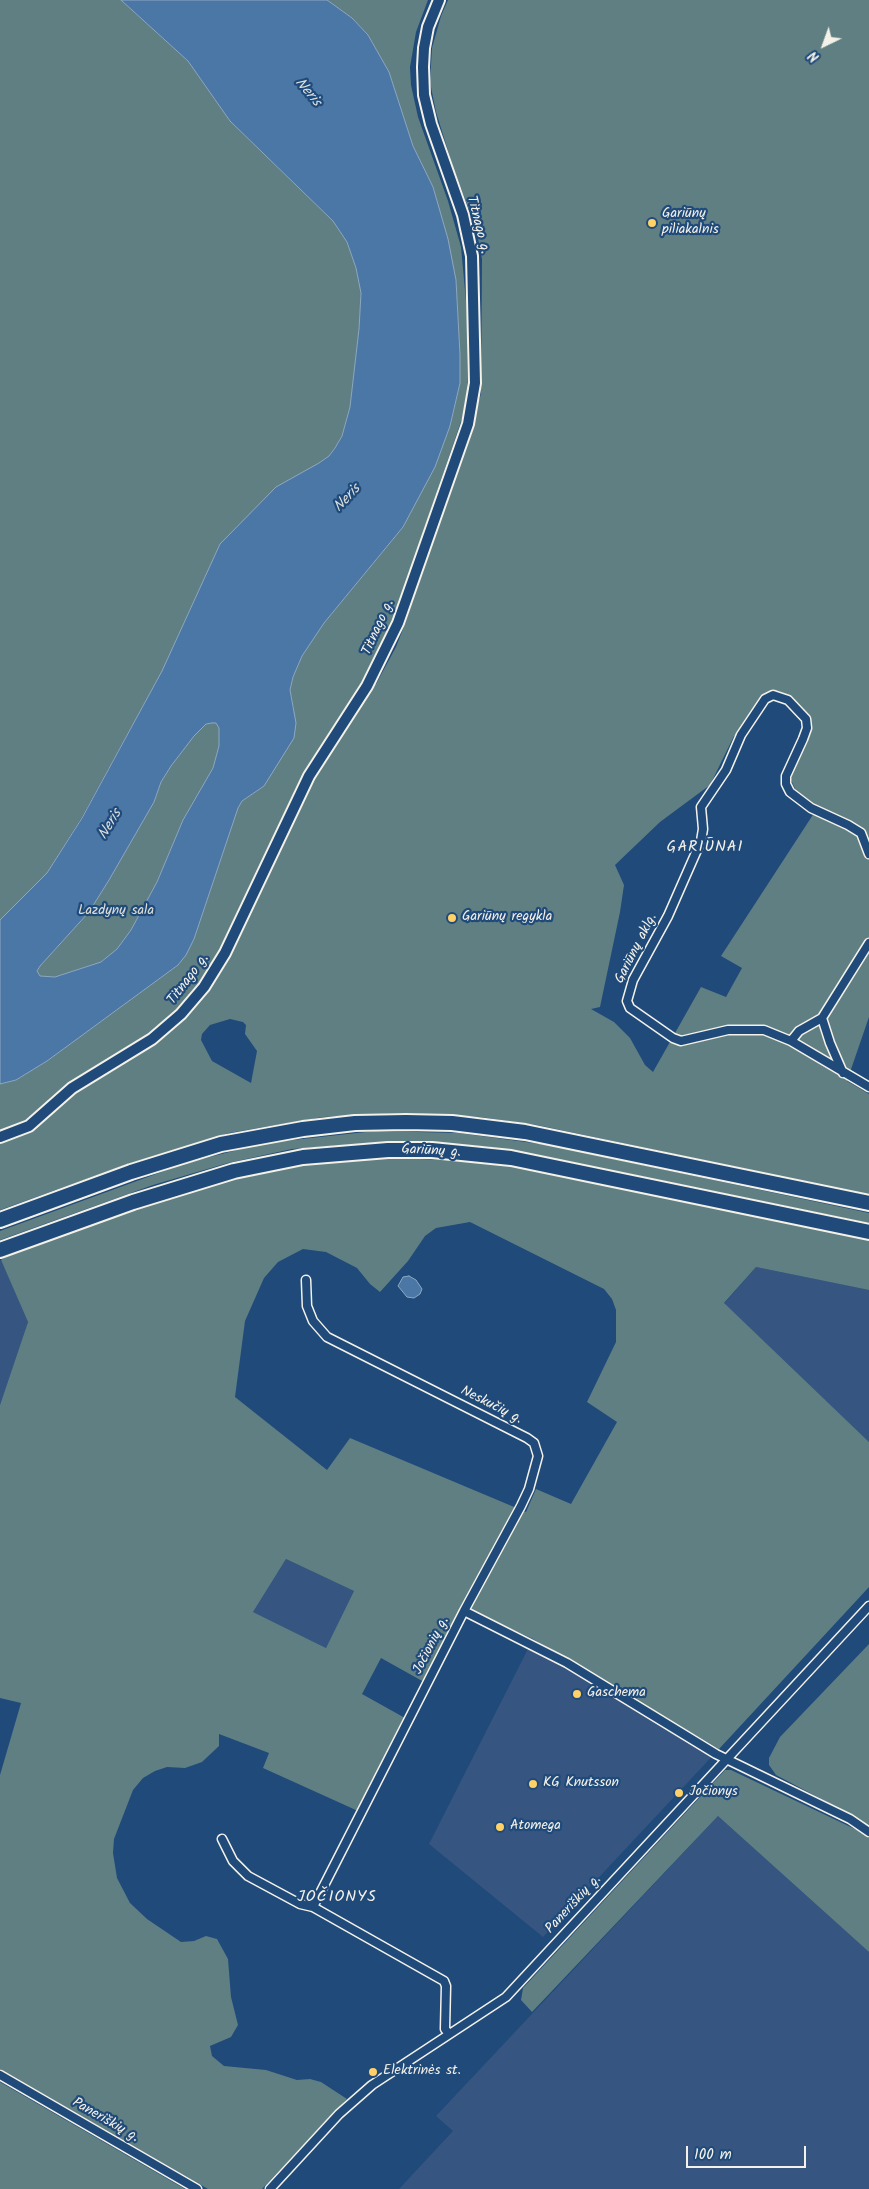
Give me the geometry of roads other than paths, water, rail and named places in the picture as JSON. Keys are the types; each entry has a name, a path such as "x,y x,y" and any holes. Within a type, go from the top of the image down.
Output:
{"highway":[{"name":"Gariūnų g.","path":"0,1220 123,1175 222,1144 303,1129 355,1123 406,1122 452,1124 525,1132 869,1204"},
{"name":"Gariūnų g.","path":"0,1250 133,1202 234,1170 304,1157 388,1150 432,1150 511,1158 869,1232"}],"street":[{"name":"Titnago g.","path":"0,1137 29,1126 72,1088 136,1050 170,1025 193,1001 225,953 310,776 367,686 398,623 468,424 475,383 472,256 462,216 431,124 424,95 424,48 428,27 440,0"},
{"name":"Gariūnų aklg.","path":"869,854 861,833 811,808 790,792 786,784 786,776 803,740 807,728 806,719 800,710 788,700 773,695 765,699 741,735 726,770 701,806 703,828 701,841 668,916 633,980 627,1001 630,1008 673,1038 681,1041 709,1033 747,1028 764,1030 791,1041 869,1087"},
{"path":"791,1041 799,1031 822,1018 869,943"},
{"path":"822,1018 830,1044 844,1073"},
{"name":"Neskučių g.","path":"306,1280 307,1306 313,1321 326,1337 527,1438 534,1443 537,1449 538,1456 529,1489 505,1538 464,1612"},
{"name":"Paneriškių g.","path":"270,2189 339,2114 361,2094 386,2075 506,1997 869,1606"},
{"name":"Jočionių g.","path":"313,1907 464,1612 567,1663 727,1759 850,1819 869,1832"},
{"path":"222,1839 233,1861 248,1876 300,1904 313,1907 444,1981 446,1986 445,2028 449,2034"},
{"name":"Paneriškių g.","path":"0,2075 197,2189"}],"water":[{"name":"Neris","path":"121,0 327,0 352,18 368,35 389,72 413,146 433,187 448,239 456,280 460,383 450,426 435,467 403,527 324,623 302,656 290,690 296,723 294,738 264,786 242,801 238,808 194,939 186,955 178,965 47,1061 16,1080 0,1084 0,920 47,873 82,818 162,671 220,544 276,487 329,456 342,436 350,407 361,293 356,268 347,242 333,221 230,121 188,61","holes":["216,723 219,728 219,746 213,768 183,820 157,882 131,930 117,949 101,962 55,977 40,976 37,971 40,966 89,912 109,880 154,802 161,782 171,766 194,736 206,724"]},
{"path":"409,1276 416,1280 422,1289 420,1294 414,1298 407,1297 398,1286 403,1277"}],"place":[{"name":"Gariūnų piliakalnis","path":"652,223"},
{"name":"Gariūnų regykla","path":"452,918"},
{"name":"Gaschema","path":"577,1694"},
{"name":"KG Knutsson","path":"533,1784"},
{"name":"Jočionys","path":"679,1793"},
{"name":"Atomega","path":"500,1827"},
{"name":"Elektrinės st.","path":"373,2072"}],"district":[{"name":"GARIŪNAI","path":"705,848"},
{"name":"JOČIONYS","path":"337,1898"}],"park label":[{"name":"Lazdynų sala","path":"116,912"}]}
